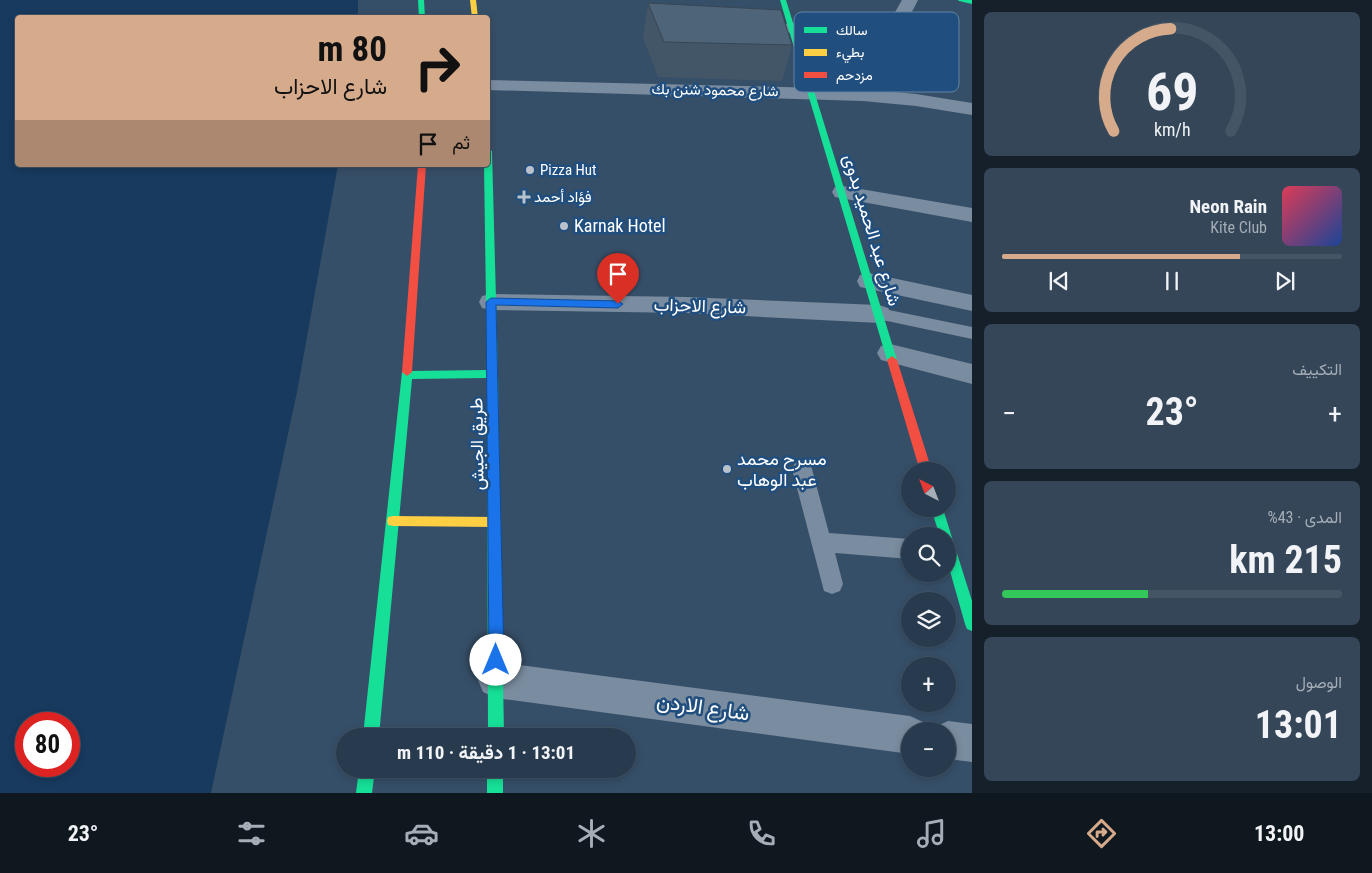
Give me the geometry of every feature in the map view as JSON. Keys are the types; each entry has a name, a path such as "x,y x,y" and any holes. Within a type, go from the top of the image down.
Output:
{"main road":[{"path":"421,0 422,15"},
{"path":"473,0 475,15"},
{"name":"شارع عبد الحميد بدوى","path":"783,0 794,38"},
{"path":"962,0 972,2"},
{"name":"شارع عبد الحميد بدوى","path":"811,93 843,192 923,462"},
{"path":"372,728 407,375 422,167"},
{"name":"طريق الجيش","path":"488,167 493,374 496,728"},
{"path":"407,375 493,374"},
{"path":"393,522 495,522"},
{"path":"956,572 972,624"},
{"path":"364,793 366,778"},
{"path":"495,793 496,778"}],"street":[{"path":"903,12 910,0"},
{"name":"شارع محمود شنن بك","path":"490,85 811,93 916,100 972,109"},
{"path":"843,192 972,215"},
{"path":"869,280 972,303"},
{"name":"شارع الاحزاب","path":"491,302 686,305 879,314"},
{"path":"890,354 972,374"},
{"name":"شارع الاردن","path":"496,680 901,734"},
{"path":"956,741 972,743"}],"lane":[{"path":"879,314 972,333"},
{"path":"802,469 832,584"},
{"path":"821,542 901,548"}],"water":[{"path":"0,0 358,0 358,15 15,15 15,167 338,167 297,392 211,793 0,793"}],"building":[{"path":"648,3 781,10 792,45 664,42"}],"traffic: fast":[{"path":"421,0 422,15"},
{"path":"783,0 794,36"},
{"path":"961,0 972,2"},
{"path":"811,92 892,360"},
{"path":"488,167 495,522 496,728"},
{"path":"372,728 407,372"},
{"path":"407,375 493,374"},
{"path":"940,518 943,527"},
{"path":"956,570 972,624"},
{"path":"364,793 366,778"},
{"path":"495,778 495,793"}],"traffic: slow":[{"path":"473,0 475,15"},
{"path":"393,521 495,522"}],"traffic: jam":[{"path":"407,372 422,167"},
{"path":"892,360 923,462"}],"place":[{"name":"Pizza Hut","path":"530,170"},
{"name":"فؤاد أحمد","path":"524,197"},
{"name":"Karnak Hotel","path":"564,226"},
{"name":"مسرح محمد عبد الوهاب","path":"727,469"}],"route":[{"path":"496,660 491,302 618,304"}]}
